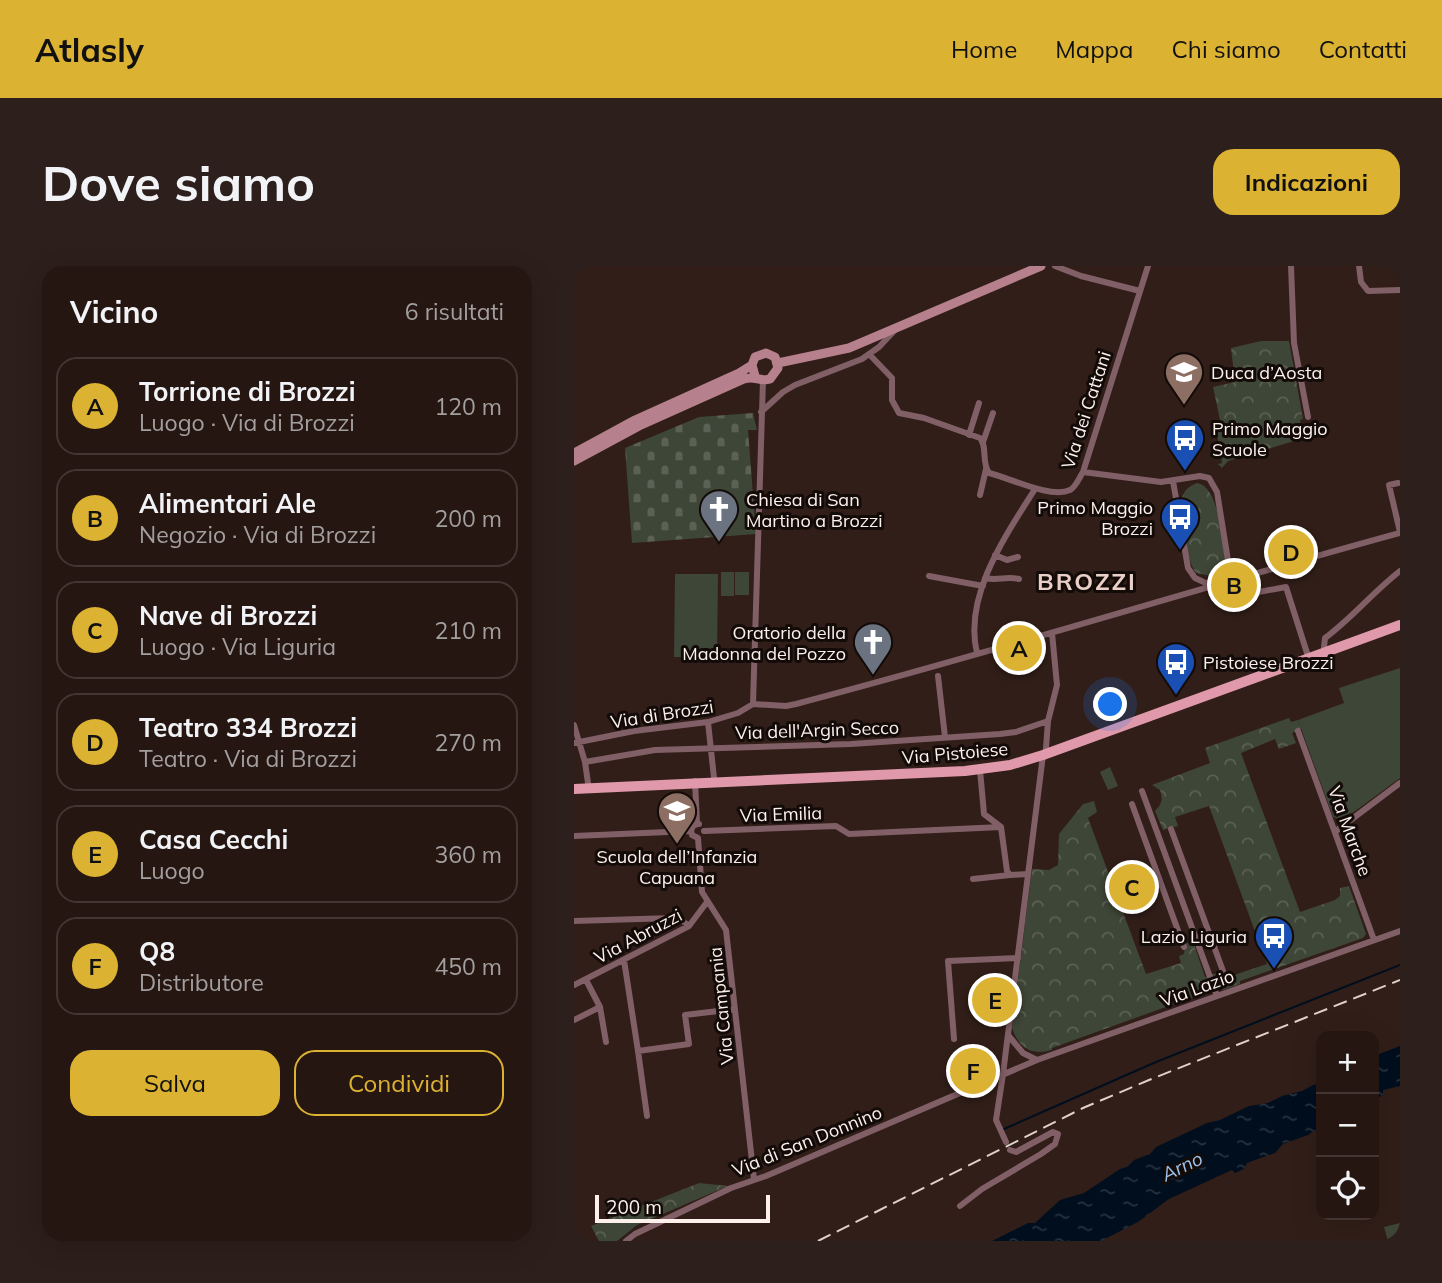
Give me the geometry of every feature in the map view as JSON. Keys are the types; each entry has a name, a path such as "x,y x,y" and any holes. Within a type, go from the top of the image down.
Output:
{"main road":[{"name":"Via Pistoiese","path":"574,786 980,770 1010,765 1400,620"},
{"name":"Via Pistoiese","path":"574,786 588,783 695,782 714,778 979,764 1008,760 1045,751 1400,625"}],"street":[{"path":"778,363 849,348 1041,266"},
{"path":"1055,266 1081,276 1140,291"},
{"name":"Via dei Cattani","path":"986,469 989,473 1035,489 1068,491 1074,488 1083,472 1148,266"},
{"path":"1291,266 1293,338 1308,417"},
{"path":"1359,266 1361,282 1368,291 1400,289"},
{"path":"761,412 795,385 851,364 869,354 898,327"},
{"path":"574,453 635,420 739,373 752,365 755,357 763,353 772,355 778,363"},
{"path":"869,354 892,377 892,400 896,410 980,438 983,442"},
{"path":"574,461 670,411 744,379 770,379 775,375 778,363"},
{"path":"752,365 759,378 761,412 760,541 753,704"},
{"path":"969,435 979,403"},
{"path":"980,495 986,469 983,442 993,412"},
{"path":"1083,472 1161,482 1206,476 1212,481 1217,492 1231,579"},
{"path":"1173,481 1188,568 1195,578 1210,585"},
{"name":"Via di Brozzi","path":"577,742 634,731 708,722 742,712 753,704 791,705 937,671 977,653 1122,614 1210,585 1400,532 1389,485 1398,484"},
{"path":"977,653 974,632 984,582 995,555 1035,489"},
{"path":"995,555 1007,560 1018,557"},
{"path":"1324,647 1325,638 1400,571"},
{"path":"929,576 984,582 1010,577 1019,579"},
{"path":"1237,596 1286,587 1307,653"},
{"path":"1006,1142 997,1124 1048,721 1058,685 1052,633"},
{"path":"937,671 945,737"},
{"name":"Via dell'Argin Secco","path":"585,762 655,750 851,744 1016,732 1048,721"},
{"path":"708,722 714,778"},
{"path":"574,725 588,783"},
{"name":"Via Marche","path":"1298,731 1374,940"},
{"path":"980,770 984,814 1001,827 1005,867 1010,875"},
{"path":"695,782 697,824"},
{"path":"1336,831 1400,783"},
{"path":"1142,791 1217,996"},
{"path":"1132,804 1184,947"},
{"path":"691,831 692,835 698,838 702,836 704,831 701,825 697,824"},
{"path":"691,831 697,824"},
{"name":"Via Emilia","path":"704,831 836,826 849,834 1001,827"},
{"path":"1171,829 1223,971"},
{"path":"574,836 691,831"},
{"path":"1145,839 1157,834"},
{"name":"Via Campania","path":"698,838 701,887 707,902 722,920 726,930 754,1179"},
{"path":"1157,873 1184,864"},
{"path":"973,879 1028,874"},
{"path":"1171,910 1197,900"},
{"name":"Via Abruzzi","path":"574,985 689,926 707,902"},
{"path":"574,921 678,918 689,926"},
{"name":"Via Lazio","path":"1003,1074 1400,931"},
{"path":"1196,938 1209,933"},
{"path":"954,1039 948,961 1018,958"},
{"path":"624,960 647,1116"},
{"path":"586,979 600,1007 606,1042"},
{"path":"574,1020 600,1007"},
{"path":"638,1051 689,1044 685,1015 735,1009"},
{"path":"1008,1035 1023,1054 1037,1060"},
{"name":"Via di San Donnino","path":"626,1241 684,1210 1003,1074"},
{"path":"960,1206 982,1189 1041,1154 1055,1143 1058,1134 1054,1132 1011,1151"}],"green space":[{"path":"1261,341 1289,341 1304,438 1228,461 1222,468 1218,464 1222,463 1216,427 1221,425 1213,387 1235,382 1231,348"},
{"path":"753,413 757,430 748,430 756,534 632,543 625,448 699,417"},
{"path":"1197,483 1204,486 1215,503 1226,559 1223,569 1211,576 1196,573 1182,525 1183,495"},
{"path":"721,572 734,572 734,596 721,596"},
{"path":"735,572 749,572 749,595 735,595"},
{"path":"675,574 718,574 717,658 674,657"},
{"path":"1400,668 1400,778 1343,820 1333,817 1298,720 1344,703 1339,688"},
{"path":"1289,718 1291,722 1298,720 1301,729 1292,733 1296,743 1279,749 1275,739 1241,753 1300,912 1335,900 1340,896 1340,888 1349,886 1366,934 1363,938 1240,981 1240,984 1223,990 1217,983 1209,986 1208,994 1052,1050 1032,1051 1022,1045 1012,1028 1032,869 1049,870 1058,865 1059,834 1083,804 1094,801 1097,812 1088,818 1146,974 1181,963 1179,956 1184,954 1185,944 1193,941 1205,977 1222,971 1229,976 1234,975 1267,964 1209,806 1175,817 1178,826 1163,830 1155,811 1161,802 1161,793 1152,785 1210,763 1205,748"},
{"path":"1110,767 1118,786 1108,790 1100,772"},
{"path":"699,1183 728,1186 637,1225 617,1241 599,1241 591,1226"},
{"path":"1400,1223 1400,1241 1388,1241 1384,1227"}],"water":[{"path":"1400,1046 1400,1086 1383,1090 1383,1095 1379,1097 1379,1094 1379,1054"},
{"name":"Arno","path":"1316,1084 1316,1129 1283,1144 1275,1153 1247,1163 1244,1169 1235,1173 1232,1170 1169,1199 1138,1222 1101,1241 992,1241 1028,1223 1035,1223 1060,1200 1084,1193 1134,1160 1150,1154 1156,1147 1249,1106 1268,1103"}],"waterway":[{"path":"1004,1129 1156,1062 1400,965"}],"railway":[{"path":"818,1241 1083,1108 1400,980"}],"place":[{"name":"Duca d’Aosta","path":"1184,406"},
{"name":"Primo Maggio Scuole","path":"1185,472"},
{"name":"Chiesa di San Martino a Brozzi","path":"719,543"},
{"name":"Primo Maggio Brozzi","path":"1180,551"},
{"name":"Teatro 334 Brozzi","path":"1291,552"},
{"name":"Alimentari Ale","path":"1234,585"},
{"name":"Torrione di Brozzi","path":"1019,648"},
{"name":"Oratorio della Madonna del Pozzo","path":"873,676"},
{"name":"Pistoiese Brozzi","path":"1176,696"},
{"name":"Scuola dell’Infanzia Capuana","path":"677,845"},
{"name":"Nave di Brozzi","path":"1132,887"},
{"name":"Lazio Liguria","path":"1274,970"},
{"name":"Casa Cecchi","path":"995,1000"},
{"name":"Q8","path":"973,1071"}],"district":[{"name":"BROZZI","path":"1087,581"}]}
